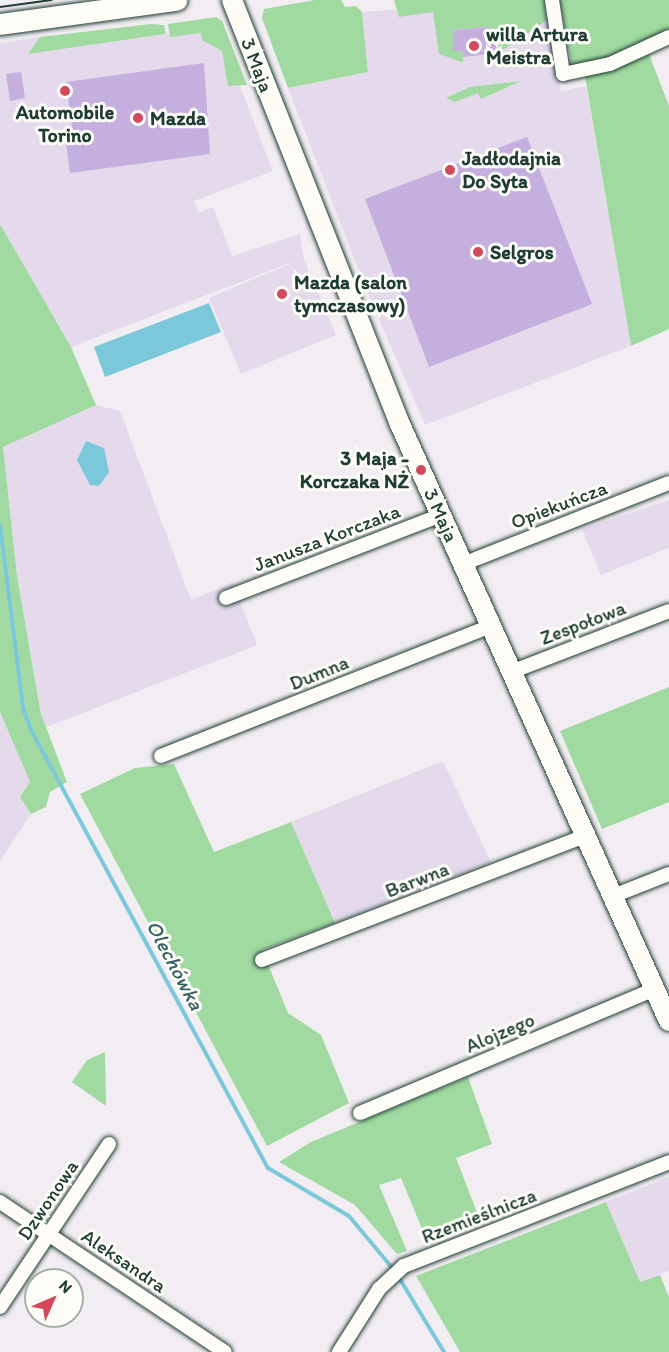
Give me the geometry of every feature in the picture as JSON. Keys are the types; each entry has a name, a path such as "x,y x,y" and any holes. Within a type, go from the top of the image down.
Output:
{"main road":[{"path":"0,24 176,0"}],"street":[{"name":"3 Maja","path":"232,0 335,267 441,515 669,1019"},
{"path":"552,0 563,74 610,64 669,37"},
{"name":"Opiekuńcza","path":"463,564 669,483"},
{"name":"Janusza Korczaka","path":"226,598 441,515"},
{"name":"Zespołowa","path":"511,672 669,611"},
{"name":"Dumna","path":"161,756 491,626"},
{"name":"Barwna","path":"262,960 585,836"},
{"path":"613,896 669,874"},
{"name":"Alojzego","path":"360,1113 655,989"},
{"name":"Dzwonowa","path":"0,1307 109,1144"},
{"name":"Rzemieślnicza","path":"339,1352 388,1279 404,1266 669,1162"},
{"name":"Aleksandra","path":"0,1202 225,1352"}],"shaded area":[{"path":"544,0 561,91 586,86 631,346 425,425 368,294 288,88 368,72 362,12"},
{"path":"217,27 273,171 194,201 199,213 213,207 232,256 300,234 304,259 336,335 241,374 209,298 303,258 71,347 0,224 0,43 40,37 29,54"},
{"path":"96,405 120,411 191,600 233,583 257,645 44,728 17,576 3,447"},
{"path":"669,500 669,548 601,575 582,529"},
{"path":"0,712 30,782 20,797 31,814 0,861"},
{"path":"443,761 491,862 335,923 291,822"},
{"path":"669,1177 669,1271 640,1282 606,1202"}],"green space":[{"path":"315,0 341,0 345,7 356,6 362,12 368,72 288,88 262,18 264,9"},
{"path":"394,0 544,0 547,20 498,53 501,35 494,36 490,27 453,30 453,51 462,50 463,62 439,54 433,12 399,17"},
{"path":"560,0 669,0 669,31 614,58 572,66"},
{"path":"216,17 222,21 247,85 228,86 222,51 202,40 201,33 170,37 168,24"},
{"path":"151,24 164,25 166,34 28,54 40,37"},
{"path":"647,49 669,106 669,329 631,346 585,76"},
{"path":"521,81 481,99 478,93 455,102 446,98 470,87"},
{"path":"0,224 71,347 96,405 3,447 17,576 41,714 67,782 50,792 46,807 31,814 20,797 30,782 0,712"},
{"path":"669,687 669,802 602,829 560,731"},
{"path":"174,764 214,852 291,822 335,923 262,950 288,1013 321,1035 349,1103 267,1146 80,794 135,768"},
{"path":"105,1052 106,1106 72,1082 87,1060"},
{"path":"468,1077 492,1144 456,1158 481,1223 428,1243 401,1178 379,1185 407,1251 397,1254 355,1205 279,1162 311,1142"},
{"path":"606,1202 640,1282 660,1275 669,1297 669,1352 460,1352 416,1276"}],"water":[{"path":"209,303 221,332 105,377 94,347"},
{"path":"86,441 104,448 109,472 99,486 90,485 77,460"}],"building":[{"name":"willa Artura Meistra","path":"490,27 498,53 463,57 462,50 453,52 453,30"},
{"name":"Mazda","path":"204,63 210,154 70,173 64,128 72,127 66,82"},
{"path":"21,72 25,98 10,101 6,74"},
{"name":"Selgros","path":"527,137 592,304 429,367 365,199"}],"waterway":[{"name":"Olechówka","path":"0,525 23,708 31,730 268,1168 349,1216 394,1270"},
{"name":"Olechówka","path":"398,1276 444,1352"}],"tram line":[{"path":"0,7 52,0"}],"place":[{"name":"willa Artura Meistra","path":"474,46"},
{"name":"Automobile Torino","path":"65,91"},
{"name":"Mazda","path":"138,118"},
{"name":"Jadłodajnia Do Syta","path":"450,170"},
{"name":"Selgros","path":"478,252"},
{"name":"Mazda (salon tymczasowy)","path":"282,294"},
{"name":"3 Maja - Korczaka NŻ","path":"421,470"}]}
